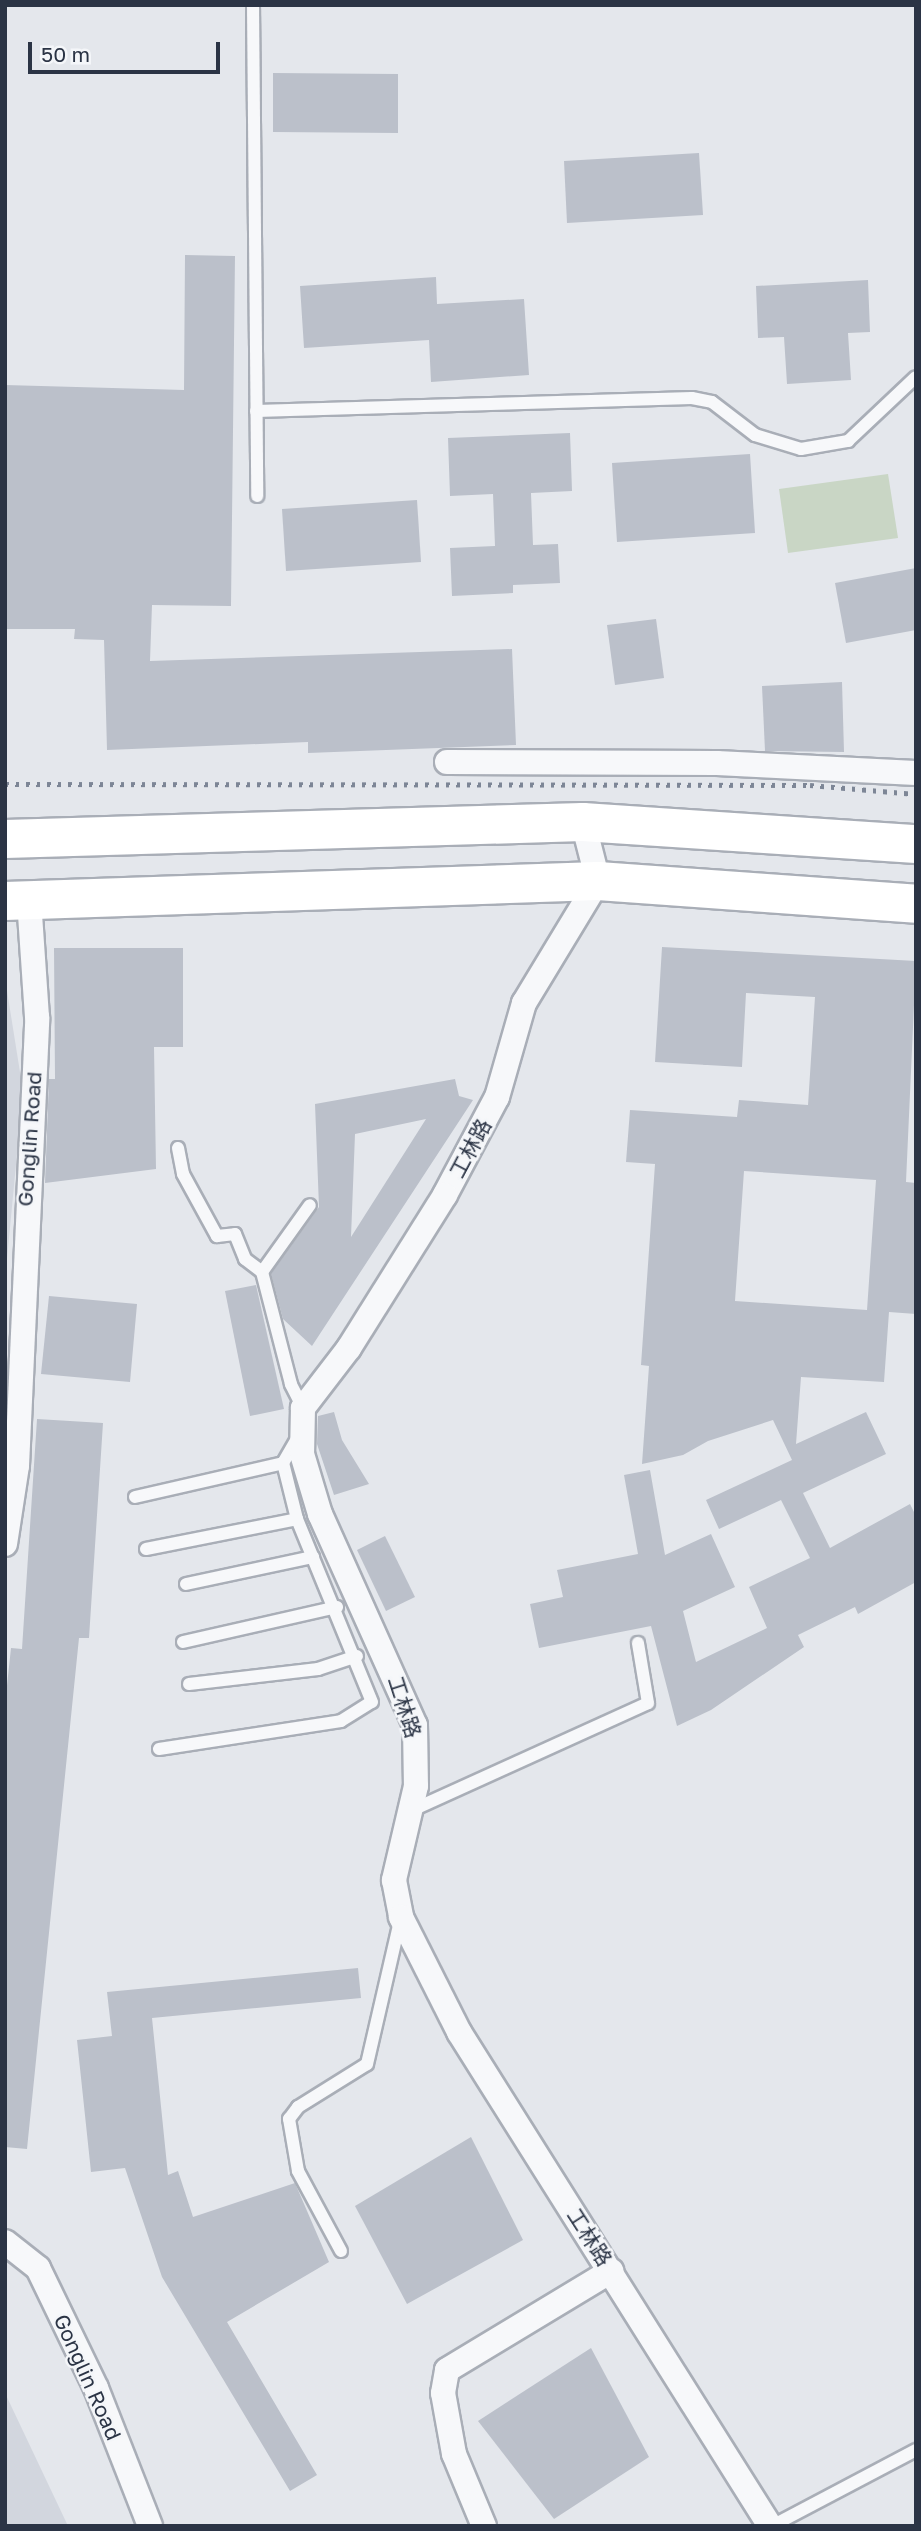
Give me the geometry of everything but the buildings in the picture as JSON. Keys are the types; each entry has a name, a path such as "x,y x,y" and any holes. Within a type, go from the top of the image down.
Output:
{"highway":[{"path":"5,839 583,822 916,844"},
{"path":"17,901 598,881 916,904"}],"street":[{"path":"447,762 717,763 916,773"},
{"path":"583,822 598,881"},
{"name":"工林路","path":"598,881 524,1003 497,1097 445,1195 349,1348 303,1408 300,1433 320,1514 415,1725 416,1786 394,1880 401,1917 459,2032 771,2526"},
{"name":"Gonglin Road","path":"5,1544 17,1466 37,1017 17,901"},
{"name":"Gonglin Road","path":"5,2242 38,2268 96,2388 150,2526"},
{"path":"484,2526 454,2454 443,2393 447,2370 611,2271"}],"lane":[{"path":"253,5 257,496"},
{"path":"256,411 692,398 712,402 754,435 801,449 848,441 916,377"},
{"path":"178,1149 183,1174 217,1236 235,1234 245,1259 262,1272 291,1384 303,1408"},
{"path":"262,1272 310,1205"},
{"path":"159,1749 341,1721 372,1702 337,1607 297,1519 283,1463 300,1433"},
{"path":"135,1497 283,1463"},
{"path":"146,1549 297,1519"},
{"path":"186,1584 313,1557"},
{"path":"183,1642 337,1607"},
{"path":"409,1811 648,1703 638,1643"},
{"path":"189,1684 318,1669 357,1656"},
{"path":"341,2251 298,2171 289,2119 298,2107 367,2064 401,1917"},
{"path":"771,2526 916,2450"}],"shaded area":[{"path":"5,978 23,1091 5,1280"},
{"path":"5,2393 68,2526 5,2526"}],"green space":[{"path":"888,474 898,538 788,553 779,489"}],"railway":[{"path":"5,784 810,785 916,794"}]}
